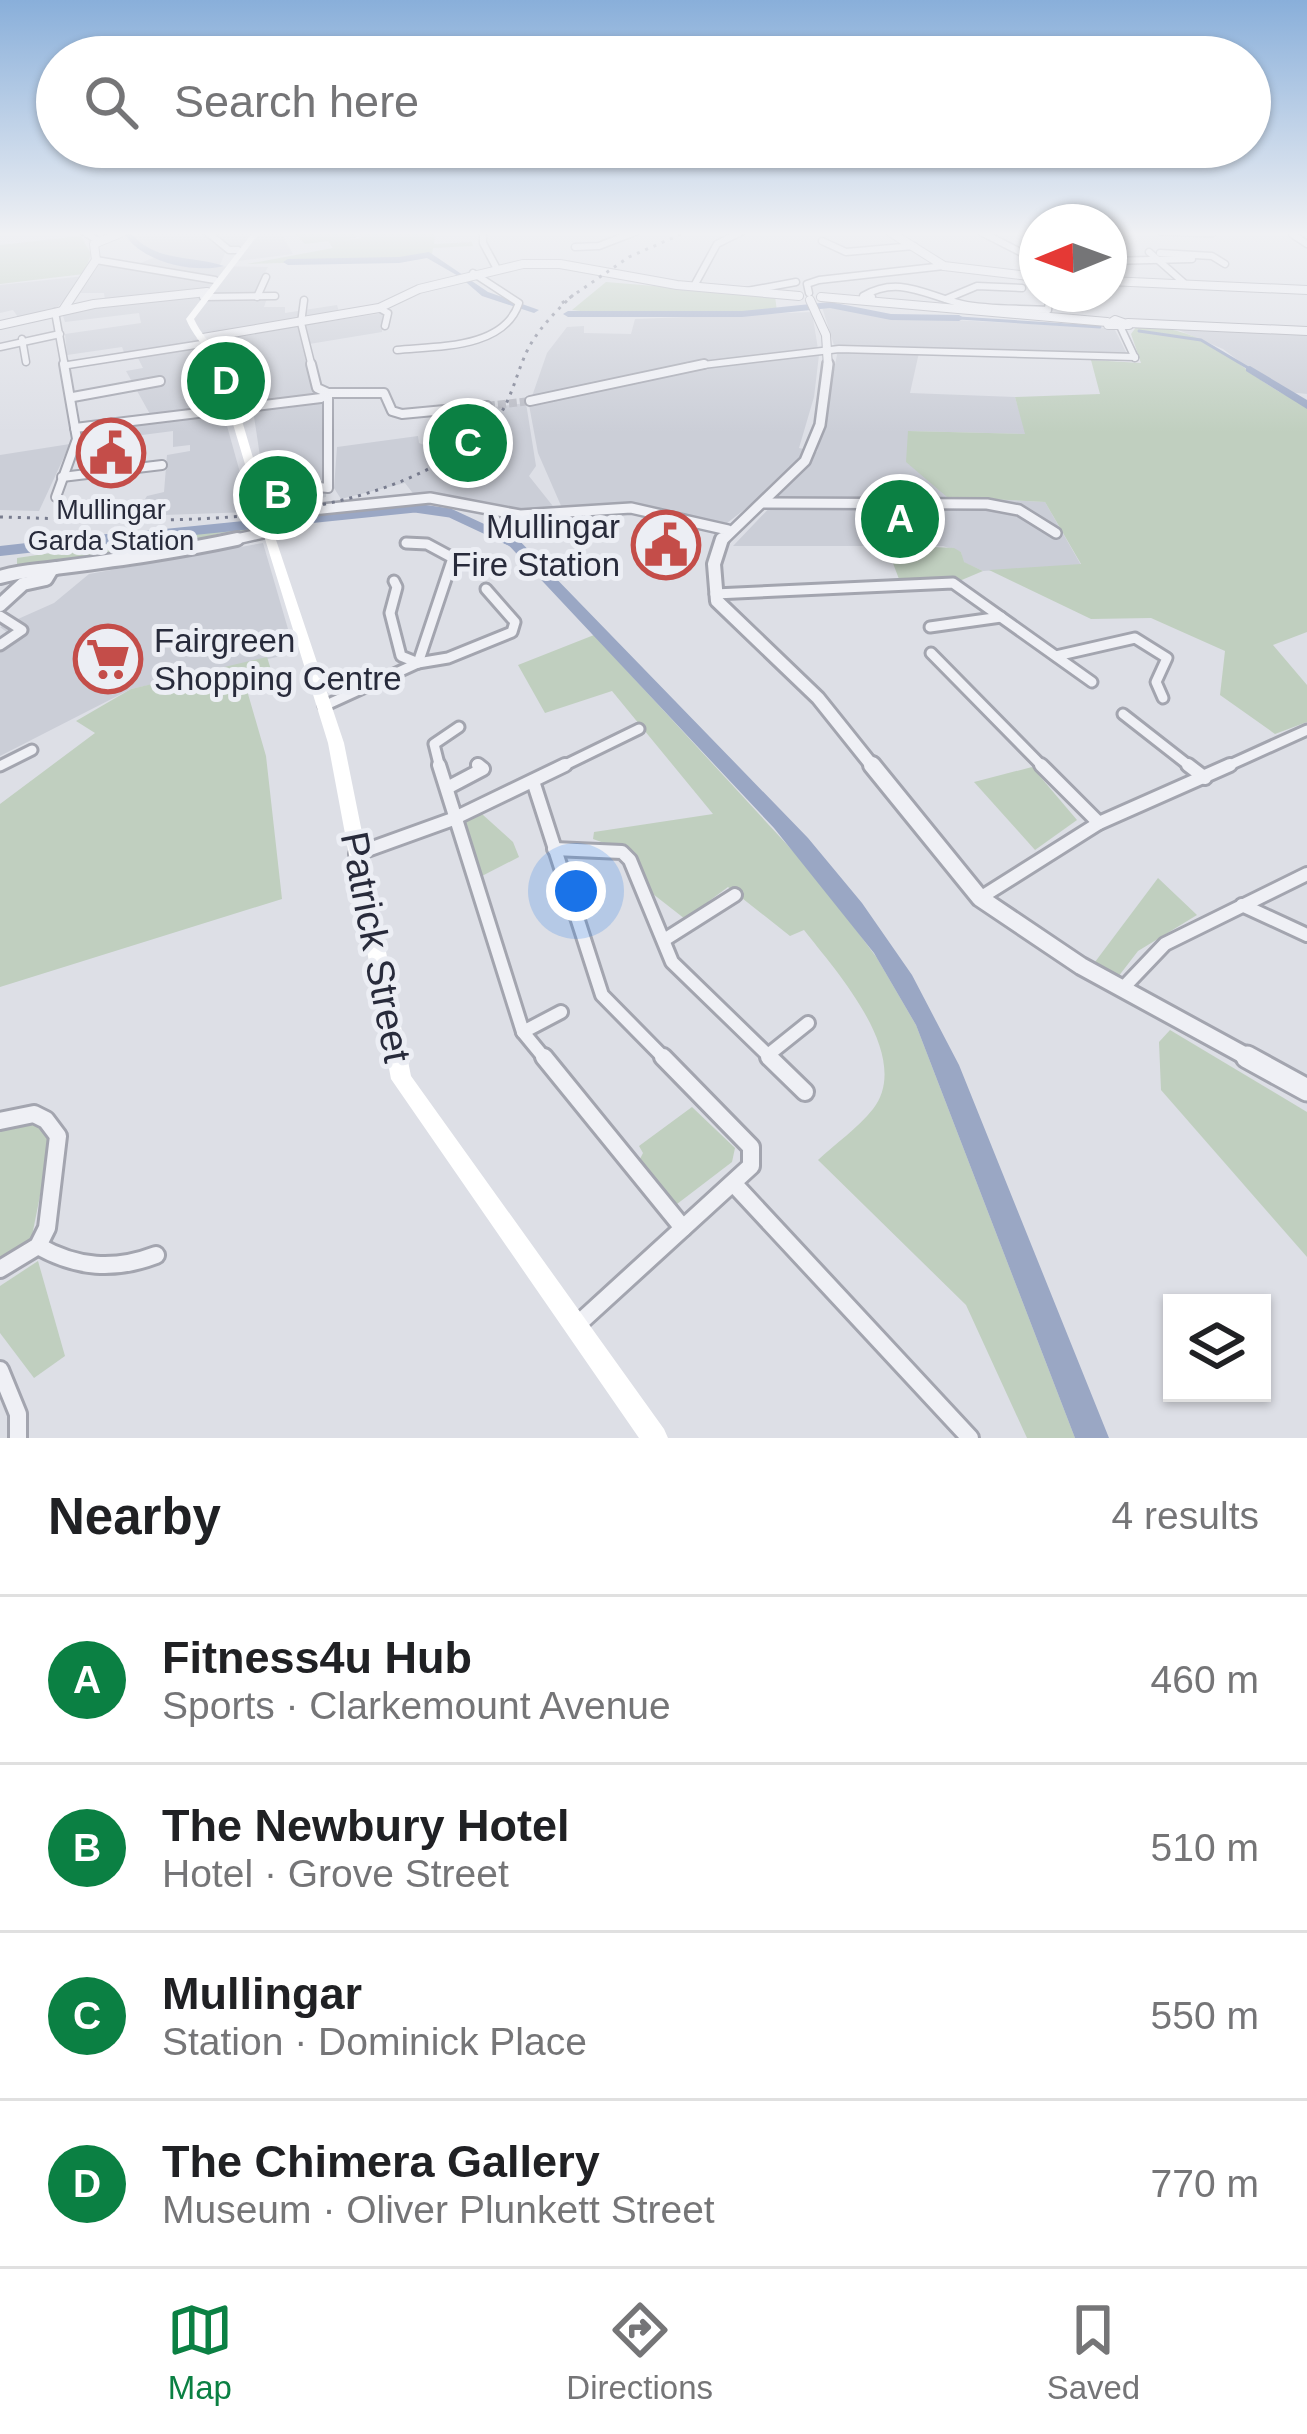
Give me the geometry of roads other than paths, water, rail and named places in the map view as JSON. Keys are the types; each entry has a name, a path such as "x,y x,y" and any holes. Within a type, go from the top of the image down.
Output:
{"main road":[{"path":"202,299 190,319 206,341"},
{"name":"Patrick Street","path":"206,341 240,380 244,393 234,407 252,480 337,743 401,1079 651,1437"}],"street":[{"path":"56,497 77,445 68,365 59,334 59,311 68,299"},
{"path":"0,324 59,311 161,299"},
{"path":"68,365 379,308 395,299"},
{"path":"397,350 507,329 519,307 508,299"},
{"path":"806,299 1019,309"},
{"path":"934,299 1124,326 1307,331"},
{"path":"945,303 952,299"},
{"path":"304,300 301,323 317,388 328,393 384,393 392,411 416,415 487,406"},
{"path":"812,300 829,350 814,439 794,474 728,530 715,561 715,594 818,698 980,898 1040,941 1307,1090"},
{"path":"379,308 388,313 385,326"},
{"path":"530,401 829,350 992,350 1135,357 1124,326"},
{"path":"0,347 59,334"},
{"path":"22,339 26,362"},
{"path":"73,397 160,381"},
{"path":"75,428 321,398 328,393"},
{"path":"252,480 328,488 328,393"},
{"path":"62,477 162,465"},
{"path":"0,577 43,580 52,569 264,518 430,498 520,515 631,508 728,530"},
{"path":"764,503 987,504 1019,509 1056,533"},
{"path":"406,543 427,544 453,558 418,663"},
{"path":"0,605 19,579"},
{"path":"394,580 398,587 390,613 401,656 418,663"},
{"path":"715,594 953,583 1092,682"},
{"path":"324,706 418,663 448,658 512,632 515,622 486,589"},
{"path":"0,616 22,630 0,645"},
{"path":"930,627 1000,617"},
{"path":"1056,656 1136,638 1167,658 1156,682 1163,698"},
{"path":"931,652 1099,823"},
{"path":"1124,714 1205,778"},
{"path":"459,727 434,744 453,819 523,1032 683,1228"},
{"path":"356,854 453,819 639,729"},
{"path":"980,898 1099,823 1307,730"},
{"path":"0,766 32,750"},
{"path":"447,788 483,769 477,764"},
{"path":"533,782 602,995 751,1147 752,1166 576,1326"},
{"path":"554,849 622,852 672,962 806,1091"},
{"path":"1124,987 1165,944 1307,874"},
{"path":"664,940 735,895"},
{"path":"1242,904 1307,934"},
{"path":"523,1032 561,1012"},
{"path":"768,1055 808,1024"},
{"path":"0,1121 27,1110 49,1121 58,1136 47,1228 38,1246 0,1270"},
{"path":"734,1184 970,1438"},
{"path":"38,1246 54,1257 126,1268 156,1255"},
{"path":"0,1370 18,1414 18,1438"}],"water":[{"path":"512,533 808,838 862,903 912,975 959,1065 1109,1438 1075,1438 916,1025 874,953 774,828 501,537"}],"waterway":[{"path":"501,299 534,310"},
{"path":"568,314 742,314 830,305 891,317 959,318"},
{"path":"959,318 1100,327"},
{"path":"1139,331 1201,340 1250,369"},
{"path":"1250,369 1307,405"},
{"path":"81,542 415,508 450,513 512,542"},
{"path":"0,551 107,539"},
{"path":"506,539 517,544"}],"tunnel":[{"path":"487,406 530,401"}],"railway":[{"path":"562,303 568,299"},
{"path":"0,517 122,520 253,515 317,506 378,490 435,466 485,432 506,404 531,343 569,299"}],"place":[{"name":"The Chimera Gallery","path":"226,381"},
{"name":"Mullingar","path":"468,443"},
{"name":"Mullingar Garda Station","path":"111,453"},
{"name":"The Newbury Hotel","path":"278,495"},
{"name":"Fitness4u Hub","path":"900,519"},
{"name":"Mullingar Fire Station","path":"666,545"},
{"name":"Fairgreen Shopping Centre","path":"108,659"}]}
